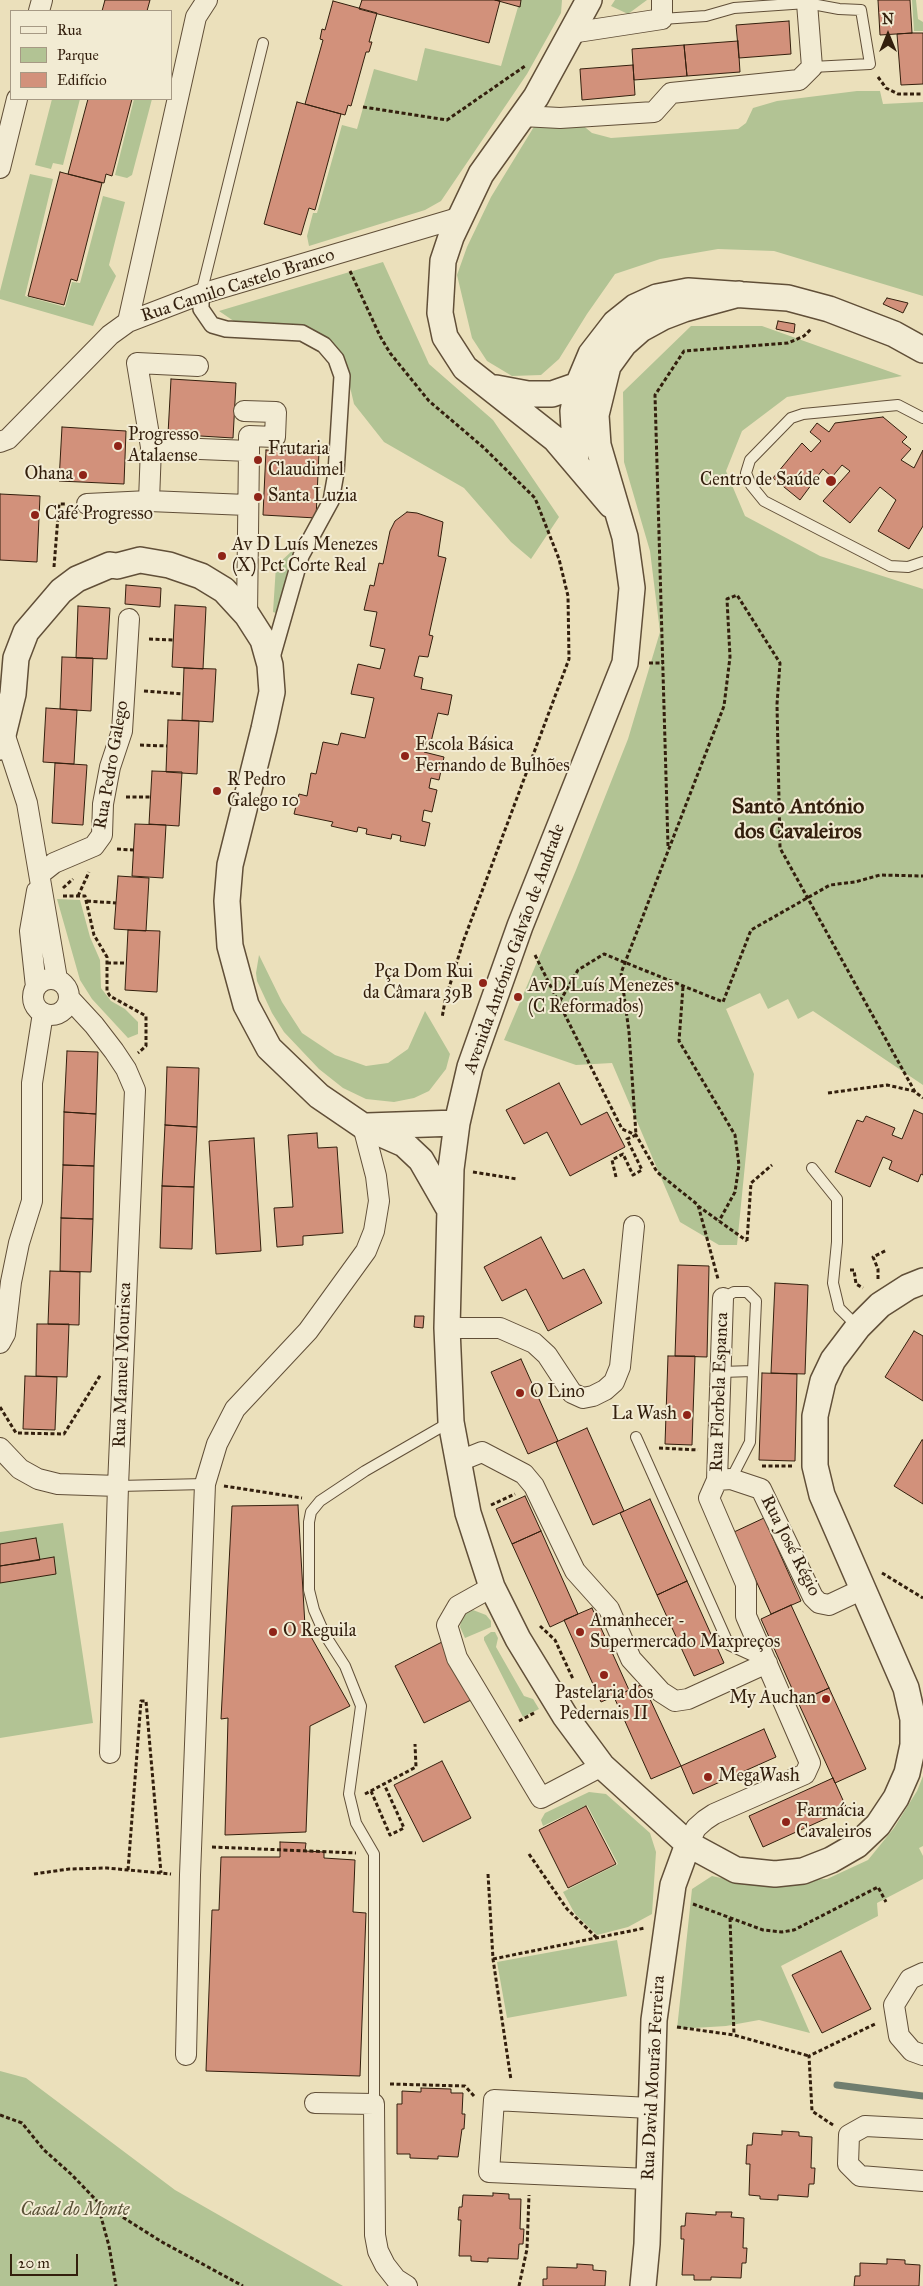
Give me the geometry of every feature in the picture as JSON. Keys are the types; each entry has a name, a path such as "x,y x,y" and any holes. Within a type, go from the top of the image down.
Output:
{"street":[{"path":"128,322 196,18 207,0"},
{"path":"589,0 536,97 481,174 460,217 443,260 440,312 445,337 466,368 535,422 576,462 616,510"},
{"path":"522,116 560,118 654,112 671,93 799,80 812,66 807,3"},
{"path":"566,43 662,9"},
{"path":"0,168 17,100"},
{"name":"Rua Camilo Castelo Branco","path":"0,442 8,438 110,335 128,322 201,294 460,217"},
{"path":"576,462 572,411 578,385 590,354 615,323 635,307 657,297 688,291 788,298 829,309 894,334 923,350"},
{"path":"201,294 201,309 212,325 226,328 302,333 324,344 336,359 342,376 336,474 331,501 301,556 270,665"},
{"path":"489,386 540,395 552,394 578,385 608,366 624,344 641,329 663,317 684,309 738,294"},
{"path":"148,501 150,447 137,363 198,366"},
{"name":"Avenida António Galvão de Andrade","path":"608,366 596,415 598,445 625,537 632,588 625,663 520,926 470,1068 454,1146 450,1209 448,1328 451,1422 468,1513 492,1587 518,1639 556,1702 602,1766 688,1844 736,1870 775,1874 803,1871 831,1860 857,1845 878,1825 896,1798 907,1773 918,1719 901,1674 822,1495 815,1466 815,1416 824,1381 833,1360 858,1326 880,1305 908,1287 923,1281"},
{"path":"244,411 276,412 275,437 249,436 247,615"},
{"path":"150,447 249,451"},
{"path":"87,504 148,501 247,505"},
{"path":"57,979 27,803 2,740 7,695 16,658 26,632 61,591 77,579 110,565 117,566 140,560 169,565 202,576 224,590 247,615 263,640 270,665 272,692 230,865 227,901 230,946 246,1005 269,1048 319,1096 362,1126 404,1144 421,1160 450,1209"},
{"name":"Rua Pedro Galego","path":"40,874 54,863 94,846 102,835 103,804 110,767 122,731 129,619"},
{"path":"36,987 45,979 57,979 66,986 69,998 65,1009 60,1013 48,1015 38,1010 33,999 36,987 30,931 40,874"},
{"name":"Rua Manuel Mourisca","path":"69,998 94,1025 114,1052 126,1069 135,1090 118,1486 110,1753"},
{"path":"0,1343 5,1334 11,1282 19,1243 32,1200 32,1084 43,1013"},
{"path":"362,1126 454,1146"},
{"path":"186,2055 205,1484 217,1444 235,1409 308,1331 366,1252 374,1231 378,1201 376,1176 362,1126"},
{"path":"404,1144 454,1146"},
{"path":"448,1328 484,1327 506,1331 534,1343 547,1355 572,1393 583,1398 593,1396 605,1390 614,1382 620,1367 634,1226"},
{"name":"Rua Florbela Espanca","path":"688,1844 696,1828 714,1814 805,1774 810,1763 746,1616 746,1584 709,1498 729,1475 718,1450 723,1298"},
{"path":"0,1448 20,1468 38,1479 58,1484 118,1486"},
{"path":"457,1462 482,1452 524,1474 534,1486 575,1572 609,1609 631,1659 661,1692 675,1701 688,1699 767,1663"},
{"name":"Rua José Régio","path":"729,1475 761,1489 813,1597 819,1603 829,1605 863,1589"},
{"path":"492,1587 458,1606 447,1625 457,1658 541,1798 602,1766"},
{"name":"Rua David Mourão Ferreira","path":"643,2286 649,2179 654,2020 673,1885 688,1844"},
{"path":"923,1973 910,1979 894,2005 899,2036 912,2051 923,2055"},
{"path":"649,2179 489,2172 494,2100 650,2108"},
{"path":"315,2103 374,2104 375,2235 378,2250 385,2265 396,2279 407,2286"},
{"path":"923,2129 865,2126 849,2135 848,2164 860,2176 923,2181"}],"lane":[{"path":"662,9 706,16 734,8 807,3 839,9 861,10 870,64 812,66"},
{"path":"201,294 263,44"},
{"path":"923,418 898,405 803,414 791,418 750,460 746,473 751,485 764,501 890,566 908,567 923,562"},
{"path":"812,1168 837,1199 837,1242 833,1283 839,1308 858,1326"},
{"path":"723,1298 734,1292 747,1292 756,1300 750,1442 729,1475"},
{"path":"721,1372 753,1372"},
{"path":"374,2104 374,1854 356,1824 349,1794 360,1706 345,1666 325,1635 314,1610 309,1590 309,1522 311,1512 320,1501 365,1471 451,1422"},
{"path":"636,1436 729,1645 767,1663"},
{"path":"118,1486 205,1484"}],"path":[{"path":"362,107 447,120 496,88 536,58 566,43"},
{"path":"870,64 886,88 898,94 923,94"},
{"path":"344,252 352,276 390,353 429,401 483,447 535,498 558,559 568,596 569,659 463,942 445,1000 442,1018"},
{"path":"668,849 655,396 684,351 788,343 804,336 829,309"},
{"path":"48,605 57,548 59,504 87,504"},
{"path":"772,1165 751,1183 747,1241 657,1172 636,1135 629,1032 621,973 724,706 730,658 727,599 737,595 780,663 777,704 780,848 809,897 915,1092"},
{"path":"153,639 173,640"},
{"path":"148,692 183,694"},
{"path":"146,746 167,746"},
{"path":"124,797 150,797"},
{"path":"118,849 133,850"},
{"path":"560,1001 578,970 604,954 723,1002 751,930 830,885 855,882 880,875 923,876"},
{"path":"75,878 60,892 60,896 85,896 94,935 107,957 107,991 110,996 146,1016 146,1046 137,1054"},
{"path":"87,901 116,903"},
{"path":"520,926 560,1001 622,1129 636,1135"},
{"path":"107,963 126,963"},
{"path":"683,986 679,1041 735,1136 739,1165 735,1192 719,1221"},
{"path":"828,1093 887,1085 915,1092 923,1098"},
{"path":"616,1177 612,1160 622,1154 633,1174 642,1170 627,1139 636,1135"},
{"path":"454,1146 517,1179"},
{"path":"698,1205 723,1298"},
{"path":"875,1284 879,1276 873,1257 887,1250"},
{"path":"854,1270 856,1284 864,1288 870,1286"},
{"path":"0,1407 16,1433 64,1434 103,1370 124,1358"},
{"path":"641,1448 718,1450"},
{"path":"729,1475 815,1466"},
{"path":"205,1484 320,1501"},
{"path":"468,1513 534,1486"},
{"path":"536,1618 540,1626 555,1640 566,1668 575,1683"},
{"path":"34,1874 69,1869 128,1870 161,1873 146,1701 141,1701 128,1870"},
{"path":"501,1731 556,1702"},
{"path":"384,1784 404,1828 390,1835 371,1791 384,1784 416,1767 415,1744"},
{"path":"192,1846 374,1854"},
{"path":"530,1854 567,1909 598,1939"},
{"path":"488,1874 493,1959 514,2101"},
{"path":"692,1903 763,1930 782,1932 794,1930 878,1887 886,1902"},
{"path":"493,1959 598,1939 652,1926 657,1912 668,1914"},
{"path":"730,1918 734,2035"},
{"path":"686,2028 734,2035 809,2056 896,2014"},
{"path":"809,2056 812,2111 849,2135"},
{"path":"374,2084 465,2086"},
{"path":"0,2115 22,2123 44,2150 97,2201 162,2242 243,2286"},
{"path":"519,2286 526,2249 530,2174"},
{"path":"97,2201 109,2246 116,2286"}],"green space":[{"path":"520,0 562,0 561,13 527,74 441,201 425,210 309,246 307,236 313,213 317,213 342,125 357,129 374,69 417,81 425,48 501,66"},
{"path":"615,0 647,0 628,14 611,6"},
{"path":"912,0 916,0 918,19 923,22 923,31 914,31"},
{"path":"857,91 880,91 883,104 923,102 923,296 774,251 718,249 660,259 615,274 559,359 541,375 512,376 487,361 472,338 457,275 467,247 491,197 535,125 580,123 592,133 611,138 738,129 746,123 753,108 777,101"},
{"path":"52,100 80,100 63,165 53,163 51,169 35,165"},
{"path":"134,100 152,100 132,175 127,178 115,175"},
{"path":"30,174 53,179 25,296 65,307 72,282 80,283 103,196 125,202 109,265 116,276 93,326 0,299 0,291"},
{"path":"383,262 429,364 493,420 559,517 531,559 511,542 464,488 384,442 354,404 343,357 312,329 241,326 219,311"},
{"path":"691,326 762,326 902,376 787,397 742,431 726,471 745,516 820,556 923,589 923,1085 813,1011 798,1019 788,999 768,1009 760,993 726,1009 754,1074 737,1245 719,1245 680,1222 612,1063 576,1065 504,1040 576,870 628,739 660,632 650,551 624,462 623,392"},
{"path":"294,549 298,549 279,614 273,612 276,566"},
{"path":"57,899 80,900 90,937 100,960 101,988 111,1001 125,1009 138,1022 138,1034 128,1038 92,999 80,980"},
{"path":"259,955 282,1002 302,1033 335,1055 366,1066 388,1063 408,1049 425,1011 450,1054 446,1069 429,1091 414,1098 394,1102 366,1099 343,1088 319,1069 284,1032 272,1013 257,981 256,973"},
{"path":"63,1523 93,1723 0,1738 0,1532"},
{"path":"473,1610 486,1615 491,1621 491,1627 465,1638 460,1627 461,1621 463,1615"},
{"path":"491,1632 495,1632 498,1638 496,1647 524,1696 533,1699 539,1709 523,1717 484,1640 484,1637"},
{"path":"923,1776 923,1846 919,1848 923,1856 923,1879 877,1903 878,1916 781,1966 810,2033 759,2020 726,2026 677,2029 692,1889 712,1876 748,1884 827,1879 868,1860 894,1828 917,1791"},
{"path":"589,1792 606,1794 650,1833 656,1852 652,1914 628,1927 597,1935 575,1914 563,1892 618,1864 587,1805 543,1826 541,1820 545,1813"},
{"path":"617,1940 627,1996 507,2018 497,1962"},
{"name":"Casal do Monte","path":"0,2071 26,2078 175,2190 343,2286 0,2286"}],"building":[{"path":"105,0 150,0 147,10 102,10"},
{"path":"362,0 500,1 489,43 359,9"},
{"path":"495,0 521,0 520,7"},
{"path":"878,0 910,0 912,33 880,35"},
{"path":"333,1 377,13 369,42 372,42 369,52 366,52 351,106 348,105 345,115 305,104 323,40 320,39 322,29 325,30"},
{"path":"789,21 791,54 739,58 736,25"},
{"path":"923,33 923,84 901,85 897,34"},
{"path":"738,41 740,72 687,76 684,45"},
{"path":"684,45 687,76 634,80 632,49"},
{"path":"633,65 635,95 582,100 580,69"},
{"path":"88,100 132,100 112,176 106,174 104,183 68,174"},
{"path":"297,102 341,114 315,210 309,208 301,235 264,224"},
{"path":"60,172 102,183 77,281 71,279 64,305 28,296"},
{"path":"887,298 908,303 903,313 883,304"},
{"path":"778,321 795,324 794,333 776,329"},
{"path":"171,379 236,383 233,438 168,434"},
{"path":"883,417 907,437 902,442 911,449 901,460 914,468 923,450 923,526 909,549 878,531 896,500 880,487 850,523 823,501 850,471 842,465 832,477 823,469 800,500 773,478 802,443 811,452 821,441 810,432 817,423 829,432 835,423"},
{"path":"62,427 126,431 124,484 59,481"},
{"path":"266,450 319,452 316,518 263,515"},
{"path":"0,494 40,496 37,562 0,560"},
{"path":"407,512 417,513 443,522 438,556 446,558 429,635 433,636 428,657 419,656 414,676 423,678 421,689 452,695 448,715 438,713 431,742 426,741 424,752 444,757 439,780 431,778 429,788 437,790 432,812 424,810 422,821 430,823 425,846 400,841 401,836 392,834 391,839 366,834 367,829 358,827 357,832 331,826 333,822 294,814 299,794 307,796 311,773 316,774 323,742 338,745 341,733 365,738 374,698 351,694 358,664 380,669 385,649 370,646 377,612 364,610 370,585 374,586 379,563 383,564 390,531 395,521"},
{"path":"126,585 161,588 160,607 125,604"},
{"path":"175,605 206,607 203,669 172,667"},
{"path":"78,606 110,608 107,659 76,658"},
{"path":"62,657 93,658 91,711 60,709"},
{"path":"184,668 216,669 213,722 182,720"},
{"path":"46,708 77,710 74,764 43,762"},
{"path":"168,720 199,721 197,774 166,772"},
{"path":"55,763 87,765 83,825 52,823"},
{"path":"152,771 182,772 179,826 149,824"},
{"path":"135,824 166,825 163,878 132,876"},
{"path":"118,876 149,878 146,931 114,929"},
{"path":"128,930 160,931 157,992 125,990"},
{"path":"67,1051 98,1052 96,1114 64,1112"},
{"path":"167,1067 199,1068 197,1127 165,1125"},
{"path":"559,1083 581,1125 607,1112 625,1147 570,1176 547,1132 524,1144 506,1110"},
{"path":"914,1110 923,1114 923,1175 921,1174 918,1182 889,1169 892,1161 883,1157 870,1187 835,1172 857,1120 863,1122 866,1116 895,1128 892,1135 902,1139"},
{"path":"64,1112 96,1114 94,1166 63,1165"},
{"path":"165,1125 197,1127 194,1187 162,1186"},
{"path":"317,1133 318,1148 337,1147 343,1233 303,1236 303,1245 277,1247 274,1208 293,1207 288,1135"},
{"path":"254,1138 261,1251 216,1254 209,1141"},
{"path":"63,1165 94,1166 93,1219 61,1218"},
{"path":"162,1186 194,1187 192,1249 160,1248"},
{"path":"61,1218 93,1219 91,1272 60,1271"},
{"path":"541,1237 563,1279 584,1269 602,1303 548,1331 526,1289 502,1301 484,1267"},
{"path":"678,1265 709,1266 707,1357 675,1356"},
{"path":"50,1271 80,1272 79,1325 48,1324"},
{"path":"775,1283 808,1285 805,1374 771,1373"},
{"path":"415,1316 424,1316 423,1328 414,1327"},
{"path":"37,1324 69,1324 67,1377 36,1376"},
{"path":"914,1331 923,1336 923,1401 885,1377"},
{"path":"668,1356 695,1356 692,1445 665,1444"},
{"path":"521,1359 558,1441 528,1454 491,1372"},
{"path":"762,1373 797,1374 795,1461 759,1460"},
{"path":"25,1376 57,1377 55,1430 23,1429"},
{"path":"587,1428 624,1511 593,1525 556,1442"},
{"path":"923,1440 923,1504 894,1486"},
{"path":"525,1496 541,1531 512,1544 496,1509"},
{"path":"650,1499 687,1581 657,1595 620,1513"},
{"path":"298,1505 305,1626 350,1706 310,1726 306,1832 225,1835 228,1718 221,1719 232,1506"},
{"path":"764,1518 801,1601 771,1614 734,1532"},
{"path":"541,1531 578,1614 550,1627 512,1544"},
{"path":"36,1538 40,1560 0,1566 0,1544"},
{"path":"54,1557 56,1574 0,1583 0,1566"},
{"path":"687,1581 724,1663 694,1676 657,1595"},
{"path":"791,1605 829,1688 798,1702 761,1619"},
{"path":"592,1608 629,1690 601,1702 564,1620"},
{"path":"442,1642 471,1700 424,1723 395,1666"},
{"path":"643,1684 681,1766 651,1779 614,1697"},
{"path":"829,1688 866,1769 835,1783 798,1702"},
{"path":"764,1729 776,1757 693,1794 681,1766"},
{"path":"442,1761 471,1818 423,1842 394,1785"},
{"path":"833,1778 847,1809 763,1847 749,1816"},
{"path":"586,1806 616,1864 568,1888 539,1830"},
{"path":"280,1842 306,1843 305,1851 324,1852 324,1858 355,1860 353,1912 366,1913 360,2076 206,2071 212,1910 219,1910 221,1857 280,1857"},
{"path":"841,1951 871,2009 822,2033 792,1975"},
{"path":"421,2088 451,2089 451,2093 463,2093 462,2114 465,2114 464,2129 462,2129 458,2157 438,2156 438,2159 410,2158 410,2154 397,2154 397,2104 402,2104 402,2091 421,2092"},
{"path":"782,2131 799,2132 799,2136 812,2137 811,2168 815,2168 814,2184 809,2184 808,2197 778,2195 778,2200 760,2199 760,2196 749,2195 750,2164 746,2164 747,2145 752,2145 753,2133 782,2135"},
{"path":"493,2193 509,2194 509,2199 521,2199 520,2229 524,2229 523,2244 519,2244 518,2259 488,2258 488,2262 471,2261 471,2256 459,2256 461,2220 458,2220 459,2207 462,2207 463,2195 493,2196"},
{"path":"716,2212 732,2212 731,2217 744,2218 743,2248 747,2248 746,2263 742,2263 741,2278 711,2277 711,2280 694,2280 694,2275 682,2275 684,2239 681,2239 681,2226 685,2226 686,2213 716,2215"},
{"path":"887,2259 905,2260 905,2264 920,2265 919,2286 854,2286 855,2276 860,2276 860,2263 887,2264"},
{"path":"577,2264 593,2265 593,2270 606,2271 605,2286 543,2286 543,2279 547,2279 547,2267 577,2268"}],"waterway":[{"path":"837,2085 923,2096"}],"place":[{"name":"Progresso Atalaense","path":"118,446"},
{"name":"Frutaria Claudimel","path":"258,460"},
{"name":"Ohana","path":"83,475"},
{"name":"Centro de Saúde","path":"831,481"},
{"name":"Santa Luzia","path":"258,497"},
{"name":"Café Progresso","path":"35,515"},
{"name":"Av D Luís Menezes (X) Pct Corte Real","path":"222,556"},
{"name":"Escola Básica Fernando de Bulhões","path":"405,756"},
{"name":"R Pedro Galego 10","path":"217,791"},
{"name":"Pça Dom Rui da Câmara 39B","path":"483,983"},
{"name":"Av D Luís Menezes (C Reformados)","path":"518,997"},
{"name":"O Lino","path":"520,1393"},
{"name":"La Wash","path":"687,1415"},
{"name":"O Reguila","path":"273,1632"},
{"name":"Amanhecer - Supermercado Maxpreços","path":"580,1632"},
{"name":"Pastelaria dos Pedernais II","path":"604,1675"},
{"name":"My Auchan","path":"826,1699"},
{"name":"MegaWash","path":"708,1777"},
{"name":"Farmácia Cavaleiros","path":"786,1822"}],"district":[{"name":"Santo António dos Cavaleiros","path":"798,820"}]}
